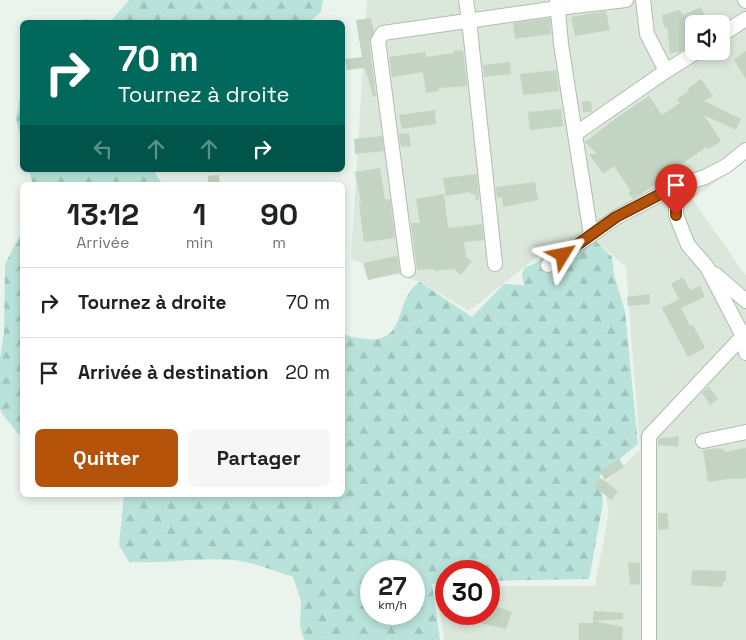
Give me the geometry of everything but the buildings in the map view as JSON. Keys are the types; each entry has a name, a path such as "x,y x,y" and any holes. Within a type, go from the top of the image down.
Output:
{"street":[{"path":"466,0 470,20 496,264"},
{"path":"408,270 378,41 383,33 557,4 626,0"},
{"path":"643,0 647,34 666,71"},
{"path":"557,4 561,44 591,235"},
{"path":"730,30 746,19"},
{"path":"575,134 685,59"},
{"path":"548,265 616,217 676,186 705,177 726,166 746,150"},
{"path":"676,186 676,215 688,245 707,267 746,302"},
{"path":"707,267 744,336 746,353"},
{"path":"649,640 649,436 744,336"},
{"path":"703,441 746,432"}],"shaded area":[{"path":"367,0 746,0 746,160 692,199 746,276 746,640 444,640 442,625 500,625 500,586 595,586 609,512 603,484 640,450 626,267 593,238 553,244 469,311 420,282 351,259"}],"green space":[{"path":"129,0 323,0 321,12 311,20 112,20"},
{"path":"20,98 20,136 16,119"},
{"path":"30,172 154,172 161,182 32,182"},
{"path":"20,235 20,436 0,409 0,358 4,333 5,264"},
{"path":"593,238 612,257 614,275 625,311 638,444 600,475 603,503 589,579 500,581 500,560 435,560 435,584 432,584 435,625 438,625 440,640 304,640 300,626 301,601 293,577 233,560 129,562 119,545 124,497 345,497 345,334 365,339 379,339 388,334 395,327 406,298 420,282 472,317 504,284 524,285 522,275 524,268 538,262 553,244 582,243"}],"route":[{"path":"563,255 616,217 676,186 676,215"}]}
